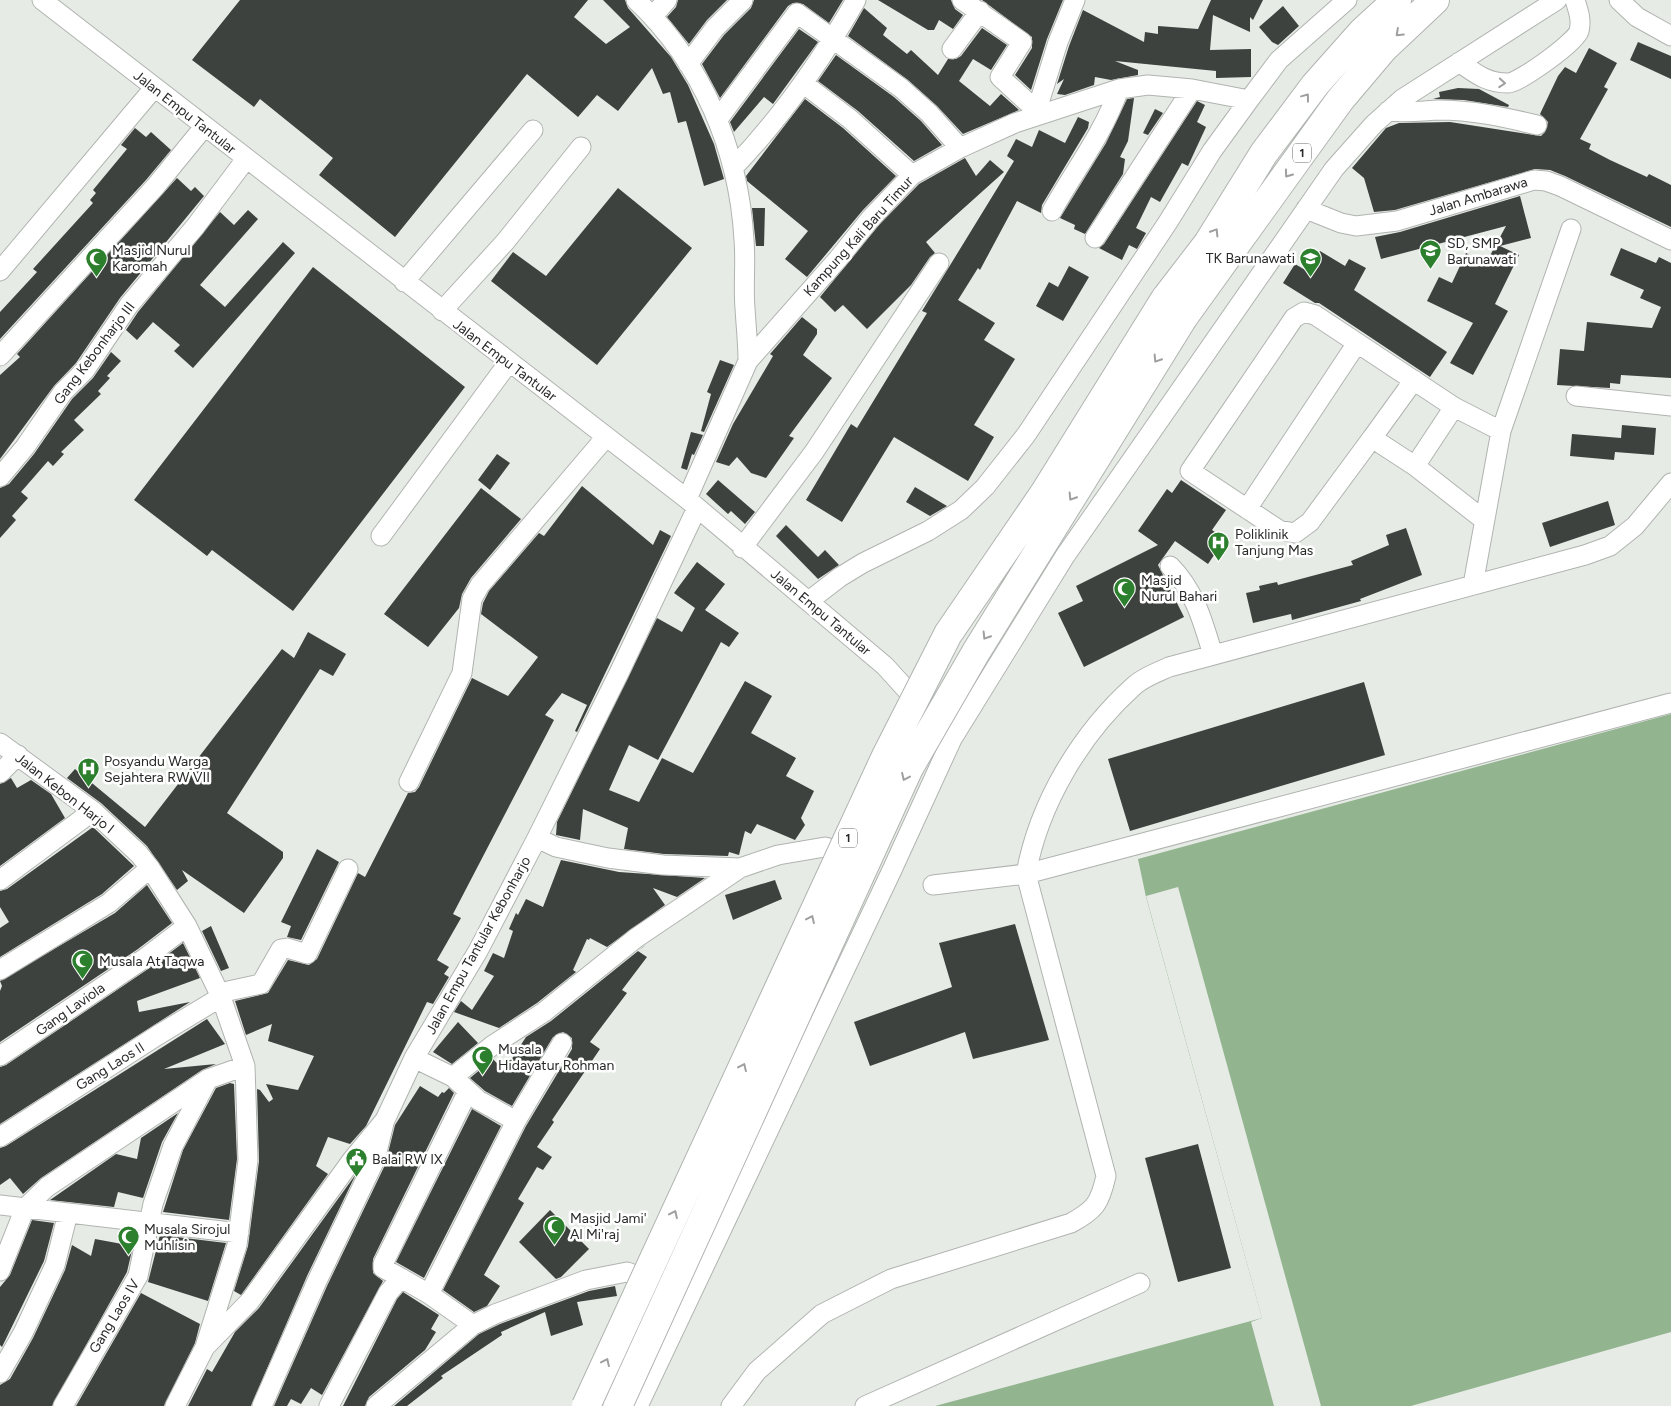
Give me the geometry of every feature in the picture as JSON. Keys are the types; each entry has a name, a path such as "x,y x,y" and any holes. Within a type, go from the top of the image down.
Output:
{"highway":[{"name":"1","path":"618,1406 909,768 1174,309 1208,243 1264,153 1315,85 1363,31 1397,0"},
{"name":"1","path":"586,1406 882,765 948,634 1174,309 1340,100 1384,48 1435,0"}],"street":[{"name":"Jalan Empu Tantular","path":"42,0 692,504 742,548 810,600 884,666 952,739"},
{"path":"636,0 653,16 699,80 718,119 734,168 740,194 744,240 744,309 748,333 748,361"},
{"path":"653,16 667,0"},
{"path":"688,64 716,28 743,0"},
{"path":"734,168 804,84 834,41 856,0"},
{"path":"962,0 1022,42 1000,77 1036,114 1058,42 1074,0"},
{"path":"810,600 840,576 928,531 961,510 985,486 1026,435 1168,222 1212,151 1249,100 1280,60 1346,0"},
{"path":"638,1406 892,870 952,739 1064,556 1306,209 1334,170 1374,124 1402,98 1557,0"},
{"path":"1460,62 1486,81 1511,83 1566,47 1579,32 1580,14 1575,0"},
{"path":"1620,0 1637,17 1671,36"},
{"path":"952,49 980,11"},
{"path":"718,119 795,14 800,14 834,41 901,88 929,113 960,148"},
{"path":"804,84 850,119 912,175"},
{"name":"Kampung Kali Baru Timur","path":"692,504 748,361 871,218 912,175 960,148 1036,114 1119,89 1148,85 1192,90 1249,100"},
{"path":"0,271 154,88"},
{"path":"1052,211 1108,120 1119,89"},
{"path":"1095,238 1192,90"},
{"path":"1388,111 1405,113 1437,110 1494,115 1537,125"},
{"path":"0,356 155,187 204,127"},
{"path":"404,282 534,130"},
{"path":"442,311 505,242 581,147"},
{"name":"Gang Kebonharjo III","path":"0,477 25,447 63,392 85,370 129,305 195,227 246,159"},
{"name":"Jalan Ambarawa","path":"1306,209 1341,223 1356,226 1397,221 1534,180 1546,180 1671,240"},
{"path":"1473,585 1501,431 1570,229"},
{"path":"742,548 830,430 939,263"},
{"path":"1414,380 1310,522 1295,533 1279,530 1190,471 1294,318 1304,312 1315,315 1356,343 1414,380 1454,407 1501,431"},
{"path":"1247,509 1356,343"},
{"path":"381,536 509,362"},
{"path":"1576,396 1671,406"},
{"path":"1415,466 1454,407"},
{"path":"409,782 462,672 472,599 480,585 606,437"},
{"path":"1372,438 1415,466 1484,520"},
{"path":"731,1406 757,1371 822,1314 890,1279 1071,1222 1090,1212 1102,1196 1106,1176 1026,874 1030,852 1041,820 1065,770 1098,724 1136,684 1168,667 1584,556 1610,546 1635,526 1671,483"},
{"name":"Jalan Empu Tantular Kebonharjo","path":"205,1347 250,1301 352,1160 385,1120 414,1058 478,951 537,838 619,673 692,504"},
{"path":"1170,566 1183,580 1195,601 1213,655"},
{"path":"933,885 1026,874 1671,703"},
{"name":"Jalan Kebon Harjo I","path":"0,743 93,812 150,868 187,926 220,995 245,1066 248,1160 239,1234 205,1347"},
{"path":"0,773 18,755"},
{"path":"0,880 93,812"},
{"path":"537,838 556,847 608,858 664,864 740,868"},
{"path":"454,1077 493,1044 544,1012 636,938 740,868 778,855 825,847 892,870"},
{"path":"0,970 109,903 150,868"},
{"name":"Gang Laos II","path":"0,1137 220,995 261,984 281,949 287,948 307,954 348,869"},
{"name":"Gang Laviola","path":"0,1056 145,958 187,926"},
{"path":"429,1294 516,1121 562,1043"},
{"path":"414,1058 454,1077 478,1100 516,1121"},
{"path":"0,1270 25,1208 47,1187 208,1079 245,1066"},
{"name":"Gang Laos IV","path":"63,1406 138,1276 153,1204 173,1146 208,1079"},
{"path":"468,1091 383,1264 383,1268 429,1294 473,1325"},
{"path":"262,1406 317,1281 374,1160 385,1120"},
{"path":"0,1205 239,1234"},
{"path":"0,1373 23,1333 55,1265 68,1213"},
{"path":"376,1406 473,1325 495,1314 586,1280 628,1272 690,1295"},
{"path":"329,1406 388,1292 401,1278"},
{"path":"865,1406 1140,1283"},
{"path":"175,1406 205,1347"}],"shaded area":[{"path":"1671,714 1671,1332 1411,1406 935,1406 1262,1318 1146,897 1138,859"}],"pier":[{"path":"1178,887 1321,1406 1274,1406 1251,1322 1262,1318 1146,896"}],"building":[{"path":"240,0 588,0 574,17 606,44 630,27 603,0 625,0 628,8 671,57 688,85 714,144 724,179 704,186 686,121 678,123 670,92 663,94 652,68 618,111 597,95 578,117 527,74 395,237 319,175 333,158 260,99 254,107 192,60"},
{"path":"678,0 727,0 707,20 689,44 667,17 676,7"},
{"path":"754,0 843,0 829,23 803,4 793,3 788,6 720,98 702,64 724,35 751,8"},
{"path":"878,0 951,0 955,9 963,15 953,29 939,20 934,30 928,30"},
{"path":"982,0 1063,0 1047,39 1031,90 1015,75 1032,48 1032,37"},
{"path":"1211,0 1263,0 1253,20 1250,17 1250,32 1213,15 1210,50 1251,49 1251,77 1216,78 1216,71 1115,61 1138,70 1138,75 1111,80 1095,77 1094,85 1065,95 1057,94 1064,79 1057,84 1083,10 1144,42 1145,32 1158,34 1158,26 1198,29"},
{"path":"1283,6 1299,26 1278,45 1272,42 1259,27"},
{"path":"864,8 887,28 883,35 907,54 911,50 938,75 948,59 956,59 961,56 982,28 1007,45 991,70 973,59 959,81 990,106 1001,94 1019,110 963,134 937,106 908,80 848,36"},
{"path":"799,29 818,42 773,104 764,97 734,132 730,122"},
{"path":"1638,42 1671,56 1671,79 1630,60"},
{"path":"1589,48 1617,63 1604,87 1608,89 1580,139 1591,144 1589,149 1610,160 1647,177 1649,174 1671,185 1671,227 1565,176 1550,170 1535,169 1395,210 1374,212 1364,178 1352,168 1386,128 1399,123 1450,122 1541,136 1545,132 1548,122 1540,114 1558,76 1565,67 1576,73"},
{"path":"836,55 894,97 921,121 942,145 914,161 858,111 818,81"},
{"path":"1458,88 1479,89 1509,105 1508,107 1464,100 1433,99 1440,97 1439,92"},
{"path":"1134,98 1128,141 1120,157 1125,159 1123,174 1085,234 1074,229 1075,225 1060,218 1106,143 1127,99"},
{"path":"805,99 843,128 896,176 863,210 807,277 785,259 808,231 747,181 746,176"},
{"path":"1197,101 1205,105 1197,122 1206,127 1188,166 1182,163 1160,202 1151,197 1136,228 1146,233 1137,249 1129,245 1122,260 1099,248 1104,244"},
{"path":"1155,109 1163,113 1148,135 1143,133"},
{"path":"1078,117 1089,122 1088,128 1042,205 1041,213 1017,201 980,270 978,268 958,300 995,323 984,340 1015,359 974,425 994,437 968,481 894,437 842,522 806,500 851,424 857,428 927,313 922,311 1014,161 1007,156 1016,139 1032,147 1039,130 1065,143"},
{"path":"135,128 146,137 151,132 171,150 146,180 0,339 0,312 37,272 33,269 93,203 90,200 96,193 93,190 127,149 121,145"},
{"path":"965,158 976,176 990,160 1004,172 926,242 935,253 930,257 911,285 867,329 843,305 835,312 820,297 879,225 919,184"},
{"path":"177,178 191,191 195,187 204,196 120,298 76,363 54,386 0,459 0,375 20,357 17,354"},
{"path":"618,188 692,248 597,365 491,281 513,252 546,276"},
{"path":"1520,196 1531,238 1500,246 1519,255 1495,304 1508,311 1473,375 1450,363 1473,323 1427,301 1439,277 1452,283 1466,253 1486,263 1506,226 1381,259 1375,237 1400,232"},
{"path":"752,208 765,208 764,246 756,246"},
{"path":"248,210 258,219 200,285 225,307 283,242 295,253 193,368 174,351 180,345 153,322 137,340 126,330 138,312 220,212 234,225"},
{"path":"1621,248 1656,263 1659,257 1671,263 1671,378 1621,375 1620,384 1610,383 1610,388 1557,385 1560,349 1584,351 1587,322 1652,328 1661,307 1640,298 1644,290 1610,275"},
{"path":"1320,251 1345,266 1349,259 1366,268 1354,290 1447,352 1430,377 1319,303 1315,303 1283,283 1295,264 1307,271"},
{"path":"1069,266 1089,277 1063,321 1036,306 1049,282 1058,287"},
{"path":"313,267 465,387 293,611 212,550 207,556 134,500"},
{"path":"802,317 817,329 817,334 803,355 832,378 789,436 794,438 766,478 751,473 737,457 729,466 716,462 733,424 773,356 770,354"},
{"path":"111,352 121,361 107,376 110,378 98,391 101,394 74,420 84,430 61,452 64,454 53,466 48,461 21,492 28,498 12,516 16,520 0,538 0,488 9,484 34,454 72,399 93,378"},
{"path":"720,360 734,365 704,432 701,431 711,394 707,392"},
{"path":"1622,425 1656,428 1654,455 1615,452 1614,460 1570,456 1572,434 1621,438"},
{"path":"691,432 703,435 694,455 692,454 687,470 681,468"},
{"path":"497,454 510,463 490,490 478,480"},
{"path":"718,480 755,512 745,524 731,511 728,514 706,494"},
{"name":"Masjid Nurul Bahari","path":"1181,480 1226,510 1212,530 1225,539 1208,564 1175,541 1158,565 1184,617 1084,667 1058,613 1083,601 1076,586 1158,545 1138,531 1167,489 1172,493"},
{"path":"582,486 653,545 660,530 671,536 577,732 575,731 587,705 562,693 545,715 554,720 453,914 461,918 437,960 449,967 444,974 449,977 433,1004 427,1002 366,1126 350,1144 328,1137 316,1166 328,1174 241,1295 234,1291 248,1246 259,1161 257,1089 260,1090 269,1102 273,1099 266,1084 298,1090 314,1056 268,1041 272,1024 246,1035 235,1001 268,993 288,960 309,965 317,959 358,873 365,877 408,793 415,792 419,787 472,678 508,696 538,657 481,614 483,603 489,591 539,533 544,536"},
{"path":"915,487 947,506 930,516 906,502"},
{"path":"481,488 521,519 471,578 462,594 459,608 428,647 384,614"},
{"path":"1608,501 1615,525 1550,547 1542,523"},
{"path":"786,525 818,557 825,550 839,565 818,579 776,536"},
{"path":"1406,528 1422,575 1360,599 1361,601 1292,620 1291,614 1253,623 1246,593 1260,590 1259,586 1277,582 1278,585 1353,565 1351,561 1389,545 1386,535"},
{"path":"697,562 725,584 705,610 739,633 729,647 721,642 658,760 629,745 609,790 639,802 662,758 693,773 745,681 772,696 751,733 796,758 786,776 814,791 801,818 805,825 795,840 757,824 751,834 745,831 739,855 729,852 728,856 664,854 624,849 628,828 583,809 580,840 556,835 557,822 657,618 682,632 695,608 674,593"},
{"path":"308,632 346,654 333,676 320,669 227,813 283,852 283,858 244,913 182,870 188,881 177,890 147,846 101,803 67,778 75,769 145,827 282,649 294,658"},
{"path":"1364,682 1385,755 1130,831 1108,759"},
{"path":"11,778 17,788 31,780 51,794 65,818 0,866 0,784"},
{"path":"93,827 134,866 102,894 0,957 0,928 9,922 0,907 0,891 7,889"},
{"path":"317,849 339,862 301,940 287,937 291,926 281,922"},
{"path":"561,860 619,872 705,878 677,897 653,888 665,905 607,947 590,938 589,940 587,939 573,970 576,972 537,1003 499,1028 454,1012 461,1001 472,1010 494,976 484,971 493,953 504,958 513,931 509,929 516,913 518,915 526,899 543,907"},
{"path":"775,880 782,899 733,920 725,895"},
{"path":"147,885 172,923 138,949 0,1042 0,991 2,986 0,981 115,913"},
{"path":"1015,924 1049,1040 973,1059 965,1032 870,1066 854,1022 952,987 939,943"},
{"path":"211,926 229,968 221,971 202,931"},
{"path":"183,943 200,978 137,1001 139,1012 190,1002 0,1124 0,1067 6,1065 151,967"},
{"path":"638,951 647,957 622,990 627,993 590,1042 600,1049 552,1120 554,1122 537,1147 552,1157 543,1170 537,1167 518,1199 524,1203 484,1275 500,1286 487,1306 474,1312 443,1290 526,1126 572,1049 572,1038 563,1032 553,1037 512,1106 485,1091 470,1078 493,1059 504,1071 526,1037 551,1021"},
{"path":"207,1019 225,1044 164,1069 216,1064 202,1070 41,1178 23,1194 10,1178 0,1185 0,1148"},
{"path":"458,1022 478,1043 452,1064 433,1052"},
{"path":"230,1083 234,1084 237,1159 229,1220 163,1212 183,1150 216,1088"},
{"path":"420,1086 438,1097 449,1088 454,1093 373,1259 373,1273 383,1281 322,1395 311,1388 301,1404 291,1399 287,1406 274,1406 327,1286 385,1165 395,1125"},
{"path":"472,1109 501,1126 424,1278 396,1262"},
{"path":"178,1113 162,1142 143,1198 118,1192 114,1207 50,1200 116,1154 137,1159 141,1138"},
{"path":"1198,1144 1231,1268 1178,1282 1145,1158"},
{"path":"356,1174 307,1276 251,1406 188,1406 207,1369 212,1372 235,1332 259,1308"},
{"name":"Masjid Jami' Al Mi'raj","path":"550,1210 589,1249 561,1277 556,1279 519,1242"},
{"path":"32,1220 54,1223 44,1261 2,1347 0,1345 0,1287 10,1275"},
{"path":"160,1235 226,1243 208,1301 148,1282"},
{"path":"95,1239 133,1246 127,1272 52,1406 0,1406 0,1385 10,1379 33,1338 65,1270 72,1245 91,1256"},
{"path":"615,1286 617,1296 577,1302 583,1325 551,1336 545,1312 501,1332 502,1335 441,1376 443,1378 407,1406 394,1406 479,1334 500,1324 589,1291"},
{"path":"403,1292 439,1315 431,1329 436,1332 425,1350 369,1397 365,1406 343,1406 397,1299"},
{"path":"141,1293 200,1324 195,1343 164,1406 76,1406"}],"place":[{"name":"SD, SMP Barunawati","path":"1431,270"},
{"name":"Masjid Nurul Karomah","path":"96,277"},
{"name":"TK Barunawati","path":"1311,277"},
{"name":"Poliklinik Tanjung Mas","path":"1219,561"},
{"name":"Masjid Nurul Bahari","path":"1125,607"},
{"name":"Posyandu Warga Sejahtera RW VII","path":"88,788"},
{"name":"Musala At Taqwa","path":"83,980"},
{"name":"Musala Hidayatur Rohman","path":"482,1076"},
{"name":"Balai RW IX","path":"356,1178"},
{"name":"Masjid Jami' Al Mi'raj","path":"554,1245"},
{"name":"Musala Sirojul Muhlisin","path":"128,1256"}]}
